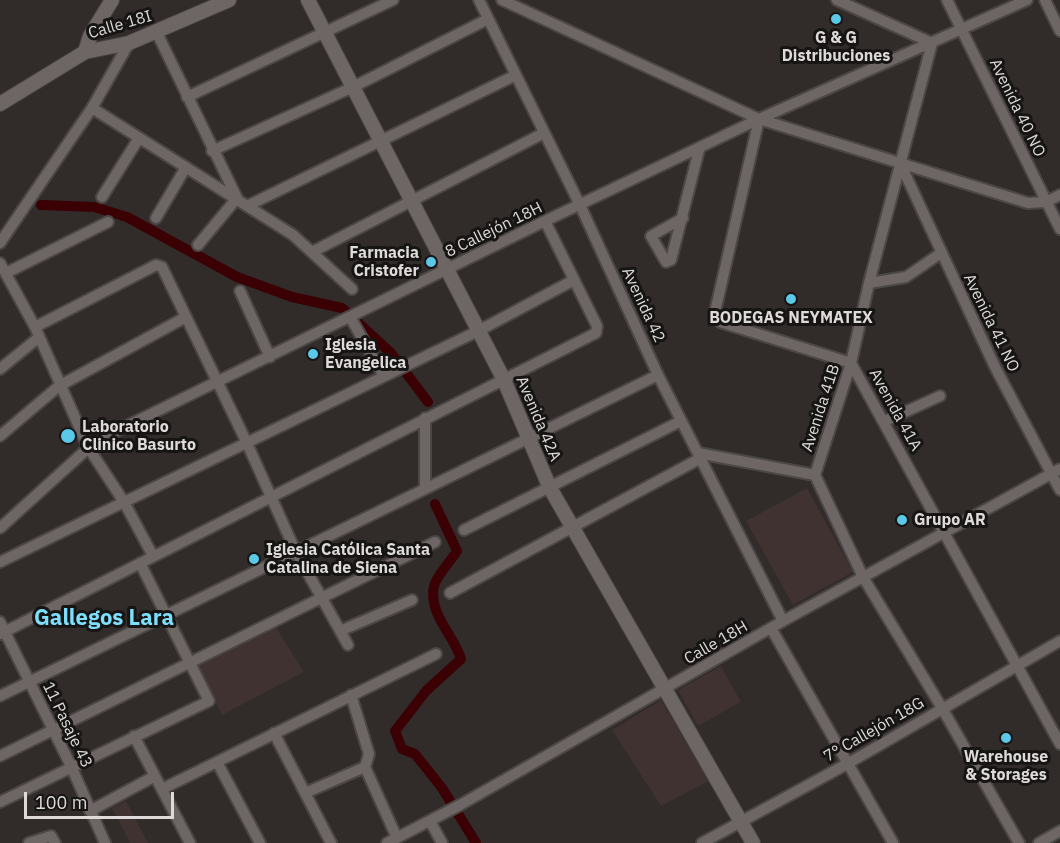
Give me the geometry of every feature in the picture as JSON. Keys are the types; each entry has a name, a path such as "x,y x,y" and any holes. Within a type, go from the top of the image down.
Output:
{"street":[{"path":"85,52 90,36 112,0"},
{"name":"Calle 18I","path":"0,104 85,52 129,43 157,33 229,0"},
{"name":"Avenida 42A","path":"308,0 503,378 527,438 571,528 753,843"},
{"path":"187,97 393,0"},
{"name":"Avenida 42","path":"479,0 580,205 658,375 783,621"},
{"path":"502,0 759,120 1028,203 1046,202 1060,195"},
{"path":"837,0 932,43"},
{"name":"Avenida 40 NO","path":"947,0 1060,229"},
{"name":"8 Callejón 18H","path":"0,528 88,447 215,382 544,221 759,120 1027,0"},
{"path":"1045,0 1060,31"},
{"path":"212,151 353,87 488,19"},
{"path":"157,33 212,151 237,198"},
{"path":"0,243 92,108 129,43"},
{"name":"Avenida 41B","path":"932,43 869,283 851,363 815,475 863,577 942,708 1019,843"},
{"path":"249,206 516,75"},
{"path":"92,108 293,235 352,289"},
{"name":"Avenida 41A","path":"759,120 715,312 716,318 851,363 885,421 1016,667 1060,744"},
{"path":"312,252 544,133"},
{"path":"102,197 139,138"},
{"path":"683,218 699,150"},
{"name":"Avenida 41 NO","path":"901,165 995,367 1056,471 1060,490"},
{"path":"156,218 186,166"},
{"path":"198,245 237,198"},
{"path":"2,629 140,563 596,333 597,326 544,221"},
{"path":"6,273 108,222"},
{"path":"869,283 906,277 941,253"},
{"path":"0,263 37,333 88,447 124,502 153,556"},
{"path":"0,369 37,333 156,265 162,267 215,382 246,441 295,550 348,645"},
{"path":"0,562 246,441 478,331 574,280"},
{"path":"240,291 270,357"},
{"path":"0,436 59,386 186,317"},
{"path":"350,317 384,376"},
{"path":"0,696 295,550 658,375"},
{"path":"885,421 940,396"},
{"path":"424,489 425,418"},
{"path":"464,530 681,421"},
{"path":"450,593 571,528 699,455 815,475"},
{"name":"Calle 18H","path":"392,840 430,821 783,621 1056,471"},
{"path":"0,756 435,542"},
{"path":"0,802 209,701 140,563"},
{"path":"340,631 412,600"},
{"path":"771,628 893,843"},
{"name":"11 Pasaje 43","path":"2,629 71,766 105,843"},
{"name":"7° Callejón 18G","path":"702,843 847,764 1060,641"},
{"path":"162,789 436,654"},
{"path":"351,695 369,754 365,767 392,840"},
{"path":"274,734 332,843"},
{"path":"134,736 190,843"},
{"path":"217,762 260,843"},
{"path":"305,793 365,767"},
{"path":"90,811 155,776"},
{"path":"430,821 442,843"},
{"path":"1039,843 1060,831"},
{"path":"29,843 47,835 54,841"}],"shaded area":[{"path":"807,488 853,572 793,605 746,521"},
{"path":"275,626 304,672 222,715 197,665"},
{"path":"721,666 741,702 698,726 678,690"},
{"path":"661,700 709,781 661,806 612,730"},
{"path":"126,801 148,843 130,843 112,808"}],"waterway":[{"path":"41,205 94,207 127,217 237,277 292,297 342,308 391,353 428,402"},
{"path":"435,504 457,551 436,582 433,596 438,615 461,659 426,691 395,731 402,749 415,754 442,788 476,843"}],"place":[{"name":"G & G Distribuciones","path":"836,19"},
{"name":"Farmacia Cristofer","path":"431,262"},
{"name":"BODEGAS NEYMATEX","path":"791,299"},
{"name":"Iglesia Evangelica","path":"313,354"},
{"name":"Laboratorio Clinico Basurto","path":"68,436"},
{"name":"Grupo AR","path":"902,520"},
{"name":"Iglesia Católica Santa Catalina de Siena","path":"254,559"},
{"name":"Warehouse & Storages","path":"1006,738"}],"district":[{"name":"Gallegos Lara","path":"104,619"}]}
